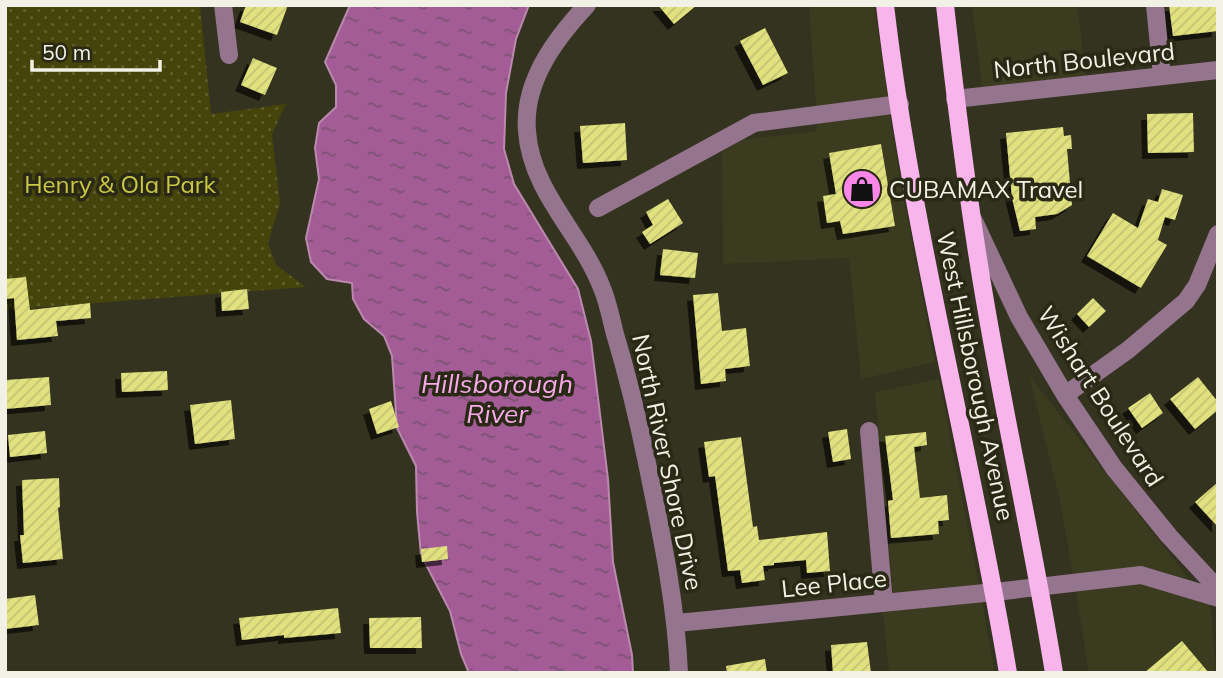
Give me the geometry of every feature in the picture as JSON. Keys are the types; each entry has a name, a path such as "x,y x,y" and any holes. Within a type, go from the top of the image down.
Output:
{"main road":[{"name":"West Hillsborough Avenue","path":"885,5 922,235 995,592 1008,673"},
{"name":"West Hillsborough Avenue","path":"944,5 987,316 1040,587 1054,673"}],"street":[{"path":"223,5 229,55"},
{"name":"North River Shore Drive","path":"587,5 545,57 531,92 526,129 532,165 602,287 635,401 677,623 679,673"},
{"path":"1155,5 1162,76"},
{"name":"North Boulevard","path":"955,99 1218,70"},
{"path":"598,208 754,123 900,104"},
{"name":"Wishart Boulevard","path":"971,212 1019,317 1065,395 1114,468 1169,536 1218,589"},
{"path":"1065,395 1128,350 1186,301 1198,285 1218,234"},
{"path":"869,431 884,603"},
{"name":"Lee Place","path":"677,623 1141,576 1218,598"}],"shaded area":[{"path":"809,5 874,5 888,97 816,106"},
{"path":"972,5 1077,5 1086,76 982,87"},
{"path":"890,115 935,362 861,379 849,258 723,264 722,151 742,140 817,131 817,124"},
{"path":"1029,375 1189,579 1144,567 1073,575 1060,500"},
{"path":"939,379 979,585 893,593 875,392"},
{"path":"1140,584 1209,604 1216,673 1089,673 1076,592"},
{"path":"982,602 995,673 889,673 883,612"}],"green space":[{"name":"Henry & Ola Park","path":"5,5 200,5 211,114 286,104 272,134 280,204 268,243 276,265 306,287 5,310"}],"water":[{"name":"Hillsborough River","path":"350,5 529,5 516,39 506,93 504,149 514,184 578,289 591,341 608,479 613,562 632,655 633,673 469,673 450,611 421,555 416,466 397,428 392,356 384,336 364,319 353,299 352,283 327,279 311,262 306,238 319,179 315,148 319,123 336,107 336,85 325,62"}],"building":[{"path":"246,5 288,5 277,35 240,22"},
{"path":"658,5 697,5 674,24"},
{"path":"1169,5 1216,5 1218,31 1173,36"},
{"path":"765,28 788,73 763,85 740,41"},
{"path":"253,58 277,68 265,95 241,85"},
{"path":"1193,113 1194,152 1148,153 1147,114"},
{"path":"625,123 627,160 583,163 580,126"},
{"path":"1063,127 1064,136 1071,135 1072,149 1067,149 1072,205 1057,214 1035,217 1036,229 1020,231 1012,198 1006,133"},
{"name":"CUBAMAX Travel","path":"881,144 895,226 843,234 840,221 827,223 823,196 836,194 829,153"},
{"path":"1162,189 1183,195 1175,220 1165,217 1158,240 1167,245 1141,288 1087,256 1113,213 1138,228 1148,199 1158,202"},
{"path":"668,199 683,223 650,244 642,232 653,225 646,212"},
{"path":"663,249 698,253 695,278 660,275"},
{"path":"26,277 30,310 90,303 91,318 56,321 58,336 17,340 14,298 5,299 5,279"},
{"path":"247,289 249,309 222,311 221,292"},
{"path":"718,293 722,331 746,328 750,366 725,369 726,381 701,384 693,295"},
{"path":"1093,298 1106,311 1089,327 1077,314"},
{"path":"167,371 168,390 122,392 121,373"},
{"path":"49,377 51,405 5,409 5,380"},
{"path":"1198,377 1218,402 1218,410 1195,429 1170,399"},
{"path":"1150,393 1163,413 1142,428 1128,408"},
{"path":"231,400 235,439 195,444 190,405"},
{"path":"391,401 399,427 377,434 369,409"},
{"path":"847,429 851,459 833,462 828,432"},
{"path":"45,431 47,453 10,457 8,435"},
{"path":"926,432 927,445 914,447 920,498 947,495 949,520 938,521 939,534 891,538 888,501 893,500 885,436"},
{"path":"741,437 753,527 757,526 759,540 827,532 830,571 807,573 806,560 774,563 763,566 765,580 742,583 740,570 728,571 715,476 709,477 704,442"},
{"path":"59,478 58,508 63,559 23,563 20,535 24,535 22,480"},
{"path":"1218,482 1218,527 1195,502"},
{"path":"447,546 448,559 422,562 421,549"},
{"path":"35,595 39,625 5,629 5,599"},
{"path":"338,608 341,633 242,640 239,618"},
{"path":"421,617 422,648 370,648 369,618"},
{"path":"1182,641 1209,673 1144,673"},
{"path":"867,642 871,673 833,673 831,645"},
{"path":"765,659 767,673 727,673 726,666"}],"place":[{"name":"CUBAMAX Travel","path":"862,189"}]}
